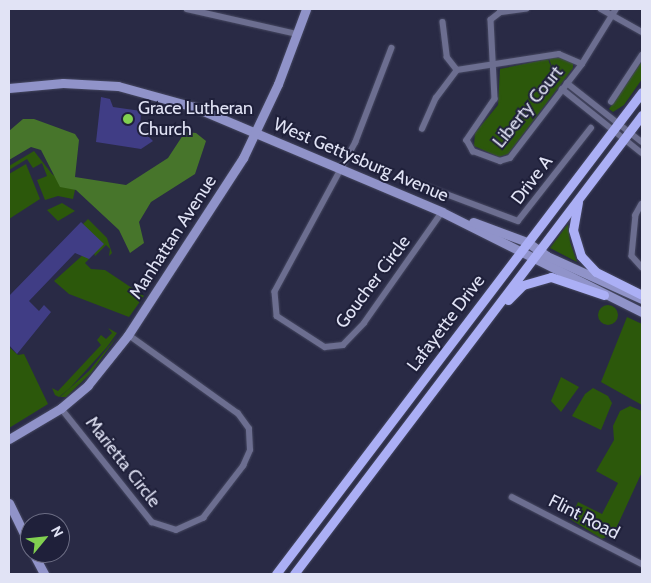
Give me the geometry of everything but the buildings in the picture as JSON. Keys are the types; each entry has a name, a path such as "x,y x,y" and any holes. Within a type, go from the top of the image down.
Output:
{"main road":[{"name":"Lafayette Drive","path":"276,574 642,92"},
{"name":"Lafayette Drive","path":"294,574 642,115"},
{"path":"579,198 573,230 580,256 596,272 642,294"},
{"path":"424,402 438,392 523,285 541,278 561,278 604,295"}],"street":[{"path":"187,9 297,34"},
{"name":"Manhattan Avenue","path":"9,439 61,408 88,385 128,335 201,228 257,132 306,9"},
{"name":"Liberty Court","path":"527,9 500,13 491,20 495,100 467,140 474,151 500,161 510,158 582,64 616,9"},
{"path":"600,9 642,32"},
{"path":"444,22 447,57 457,70"},
{"name":"Goucher Circle","path":"392,48 342,170 274,300 277,316 325,347 343,345 351,339 442,212"},
{"name":"Liberty Court","path":"494,64 559,54 582,64"},
{"path":"611,102 642,55"},
{"path":"422,129 436,98 457,70 494,64"},
{"name":"West Gettysburg Avenue","path":"9,88 64,83 118,86 194,107 524,246 536,254"},
{"path":"567,83 616,127"},
{"path":"562,90 627,135 642,142"},
{"name":"Drive A","path":"401,177 518,221 591,128"},
{"path":"627,135 642,153"},
{"path":"642,204 636,214 632,256 642,267"},
{"path":"536,254 604,295 642,312"},
{"path":"536,254 642,299"},
{"name":"Marietta Circle","path":"61,408 152,522 176,530 203,518 242,466 250,450 249,429 238,414 128,335"},
{"name":"Flint Road","path":"512,497 642,564"},
{"path":"9,503 20,526"}],"green space":[{"path":"549,58 564,58 573,63 573,68 508,154 499,157 474,146 475,133 498,105 500,69 548,59 552,70 549,76 553,79 555,76"},
{"path":"642,61 642,79 624,105 613,112 609,109"},
{"path":"23,119 34,119 75,134 79,140 75,177 126,185 168,158 185,132 196,133 206,141 195,174 151,202 139,222 144,243 130,253 119,230 76,190 60,187 41,150 31,147 9,160 9,131"},
{"path":"34,151 52,174 75,190 73,199 58,196 45,200 37,180 47,176 42,163 33,168 27,159 9,170 9,166"},
{"path":"26,164 40,199 9,219 9,174"},
{"path":"62,203 75,211 58,221 47,210"},
{"path":"88,219 107,238 112,253 109,256 110,249 106,245 95,256 83,224"},
{"path":"568,224 570,242 577,262 550,248"},
{"path":"84,254 89,259 85,263 91,269 105,270 144,296 129,317 69,294 54,281"},
{"path":"608,305 615,308 618,315 615,322 608,325 601,322 598,315 601,308"},
{"path":"627,317 642,324 642,405 601,382"},
{"path":"108,328 117,333 107,347 70,388 59,397 55,395 52,388 58,391 101,345 97,340 101,335 106,339 112,333"},
{"path":"118,335 91,373 66,397 60,397 89,371"},
{"path":"9,347 18,355 24,354 48,404 9,428"},
{"path":"561,377 579,387 561,412 551,401"},
{"path":"593,388 608,396 612,403 601,430 572,416 585,394"},
{"path":"630,406 642,411 642,472 614,533 602,539 570,519 578,502 602,514 618,483 596,471 614,440 613,426 620,411"}],"place":[{"name":"Grace Lutheran Church","path":"128,119"}]}
